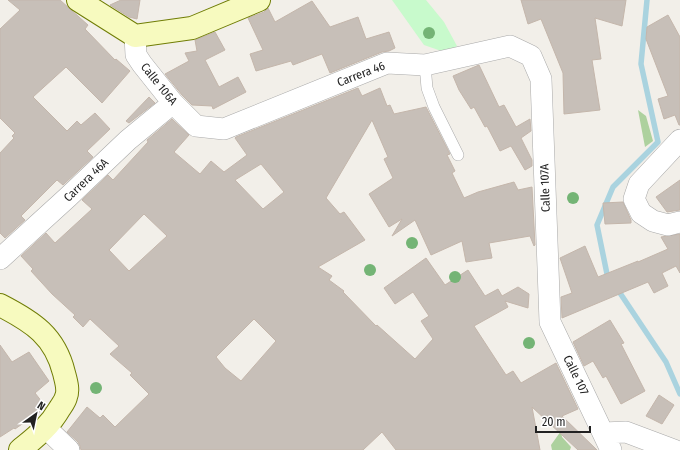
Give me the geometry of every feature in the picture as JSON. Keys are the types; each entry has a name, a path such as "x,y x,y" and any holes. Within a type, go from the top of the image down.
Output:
{"street":[{"path":"78,0 135,36 192,28 259,0"},
{"name":"Calle 106A","path":"135,36 136,54 142,64 173,103 196,126"},
{"name":"Carrera 46","path":"196,126 224,129 387,63 425,65 510,46 531,56"},
{"name":"Calle 107A","path":"531,56 541,78 550,322"},
{"name":"Carrera 46A","path":"0,259 128,140 173,103"},
{"path":"680,140 639,184 634,199 642,213 653,221 668,225 680,222"},
{"path":"0,305 25,318 47,336 61,360 67,385 66,397 54,418 46,428 20,450"},
{"name":"Calle 107","path":"550,322 607,442"},
{"path":"46,428 69,450"},
{"path":"607,442 626,432 674,450"}],"lane":[{"path":"425,65 427,88 434,107 458,155"}],"green space":[{"path":"392,0 426,0 444,22 457,46 447,53 424,45"},
{"path":"638,110 646,116 653,141 645,147"},
{"path":"561,431 562,437 571,447 570,450 552,450 551,445"}],"building":[{"path":"8,0 60,0 88,25 85,29 115,60 116,59 130,71 102,103 66,67 33,97 67,131 77,121 81,125 95,113 110,129 87,151 93,157 63,185 57,180 21,216 25,220 5,238 0,233 0,153 14,138 12,136 15,133 0,118 0,29 20,10"},
{"path":"121,0 140,0 137,19 129,17 110,5"},
{"path":"521,0 626,0 622,26 595,18 601,59 592,60 600,110 564,114 563,73 541,19 528,24"},
{"path":"312,1 330,27 358,17 366,39 389,32 395,48 330,73 322,54 293,65 291,61 256,71 250,54 263,50 248,18 264,12 268,8 275,22"},
{"path":"668,15 680,37 680,125 675,115 664,119 658,99 668,96 646,39 647,27"},
{"path":"215,32 225,50 205,60 219,87 238,77 246,92 213,109 212,106 192,105 165,74 189,61 185,53 197,51 195,40"},
{"path":"479,65 499,107 504,105 516,127 530,119 531,131 521,138 532,160 532,166 525,170 511,146 500,151 487,126 485,127 474,107 471,109 459,90 453,76"},
{"path":"358,88 362,96 380,88 387,106 390,105 394,114 426,107 450,154 447,155 455,171 452,173 464,198 478,192 514,182 518,190 532,187 534,246 530,236 489,243 492,258 466,262 462,241 431,255 415,220 392,236 402,219 389,227 369,194 393,178 384,159 388,157 372,120 326,198 340,214 344,212 365,240 318,267 332,276 329,280 344,291 343,292 376,326 377,325 415,359 433,339 421,321 429,316 413,292 395,304 384,288 426,258 445,285 468,270 485,296 498,289 502,296 518,287 529,294 528,308 505,301 508,307 474,326 506,375 513,371 521,383 556,363 578,409 562,416 597,450 578,450 532,407 540,450 396,450 382,432 363,450 81,450 78,442 67,432 87,407 100,418 103,415 115,427 149,394 130,375 132,373 110,354 119,346 90,319 83,327 73,317 75,315 52,294 31,271 33,269 21,256 46,233 55,243 92,209 82,200 108,175 113,180 148,142 147,140 172,119 189,135 174,152 200,174 211,161 224,172 247,155 235,138","holes":["261,164 284,192 263,209 235,180","144,214 167,236 129,271 109,250","254,319 276,341 241,381 225,368 216,357"]},
{"path":"149,97 155,103 129,123 126,121"},
{"path":"680,180 680,210 667,212 656,197"},
{"path":"623,202 631,223 605,224 603,203"},
{"path":"680,234 680,273 676,266 662,273 668,286 654,293 648,282 562,318 561,297 572,293 560,258 585,246 598,277 668,249 661,237"},
{"path":"610,320 624,343 621,344 645,391 621,404 606,376 603,378 593,361 584,366 573,342"},
{"path":"0,345 12,362 29,352 49,381 35,393 46,407 15,429 14,428 0,437"},
{"path":"659,395 674,405 662,424 646,416"}],"waterway":[{"path":"610,278 607,274 597,225 613,187 658,142 641,64 647,0"},
{"path":"616,287 666,362 680,394"}]}
